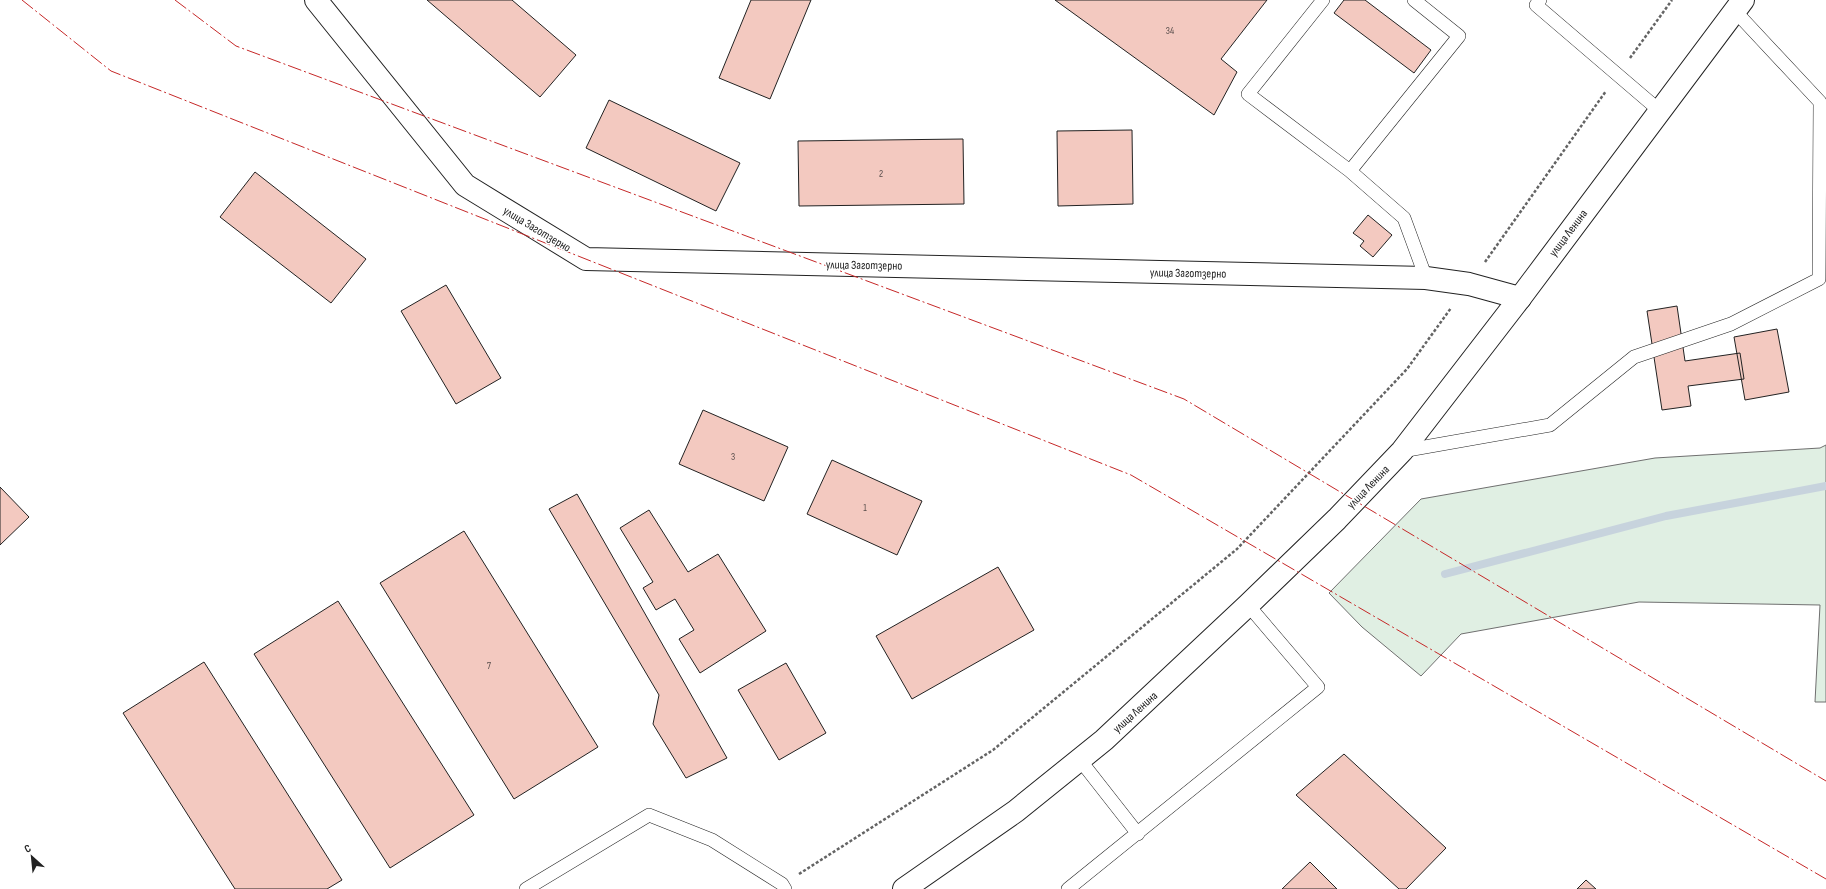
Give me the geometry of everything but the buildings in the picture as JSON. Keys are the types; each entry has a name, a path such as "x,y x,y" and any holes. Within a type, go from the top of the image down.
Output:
{"street":[{"name":"улица Заготзерно","path":"316,0 465,185 586,259 1426,278 1469,284 1520,298"},
{"name":"улица Ленина","path":"904,889 1016,811 1080,760 1160,689 1248,605 1337,519 1402,451 1520,298 1739,5"}],"lane":[{"path":"1323,0 1248,94 1350,171 1404,218 1426,278"},
{"path":"1350,171 1459,36 1414,0"},
{"path":"1540,0 1536,5 1660,111"},
{"path":"1402,451 1550,425 1634,357 1731,324 1819,279 1820,102 1739,5"},
{"path":"1068,889 1138,834 1318,687 1248,605"},
{"path":"1080,760 1138,834"},
{"path":"526,889 650,815 712,840 784,886"}],"path":[{"path":"784,886 994,750 1237,549 1407,369 1672,0"}],"green space":[{"path":"1826,445 1826,702 1815,702 1820,605 1639,602 1461,634 1421,676 1362,627 1329,593 1421,499 1655,458 1820,448"}],"waterway":[{"path":"1445,574 1666,516 1826,486"}],"power":[{"path":"22,0 111,71 1131,475 1826,879"},
{"path":"175,0 236,46 1184,399 1826,781"}]}
